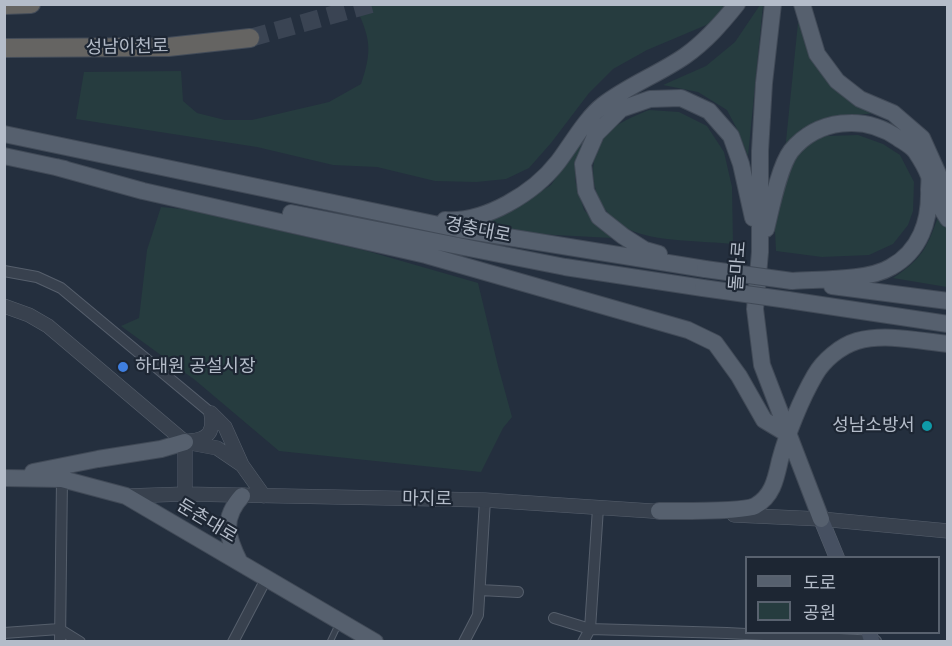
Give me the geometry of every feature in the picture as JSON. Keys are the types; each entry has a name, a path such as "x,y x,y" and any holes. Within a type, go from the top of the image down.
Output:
{"highway":[{"path":"4,5 31,4"},
{"name":"성남이천로","path":"4,48 168,47 250,38"}],"main road":[{"path":"404,218 449,221 477,217 530,191 556,165 600,107 626,88 684,57 713,33 737,4"},
{"name":"돌마로","path":"773,4 764,82 760,151 760,252 755,309 762,365 821,519"},
{"path":"802,4 817,54 837,81 860,99 892,113 922,138 939,176 943,211 948,219"},
{"path":"705,269 645,250 599,217 586,191 583,164 596,134 621,109 650,99 681,98 709,111 731,136 741,164 760,252"},
{"path":"760,252 780,176 790,152 813,131 836,123 863,123 891,133 915,149 929,176 929,202 926,226 913,250 890,268 860,277 792,281"},
{"name":"경충대로","path":"4,134 458,229 705,269 948,301"},
{"name":"경충대로","path":"4,156 565,267 948,324"},
{"path":"56,167 143,191 426,255 688,330 715,343 739,376 764,420 789,435"},
{"path":"659,511 754,507 770,493 777,478 789,435 815,374 834,353 856,341 887,338 948,344"},
{"path":"4,478 161,449 185,442"},
{"name":"둔촌대로","path":"4,478 62,479 126,496 375,642"},
{"path":"240,563 231,546 228,526 231,508 242,496"},
{"path":"821,519 836,556"}],"street":[{"path":"4,271 37,277 61,288 211,413 225,427 242,465 264,496"},
{"path":"4,306 29,315 48,326 185,442 217,448 242,465"},
{"path":"185,442 200,440 209,435 213,424 211,413"},
{"path":"184,494 185,442"},
{"path":"60,642 62,479"},
{"name":"마지로","path":"126,496 184,494 485,500 821,519 948,531"},
{"path":"464,642 478,615 485,500"},
{"path":"584,642 590,629 598,508"},
{"path":"233,642 266,579"},
{"path":"480,590 518,592"},
{"path":"554,618 590,629 713,637 874,641"},
{"path":"4,633 59,629 80,642"}],"lane":[{"path":"330,642 340,621"}],"green space":[{"path":"355,5 725,5 711,23 647,50 613,69 589,93 529,168 506,179 476,182 435,181 377,167 333,165 257,147 76,119 84,72 181,71 183,101 197,113 225,120 252,120 329,102 361,84 365,72 368,52 367,35"},
{"path":"760,5 763,5 748,156 727,110 698,92 663,85 706,66 735,42"},
{"path":"799,13 819,67 875,113 832,118 801,129 785,151"},
{"path":"649,110 679,112 707,126 724,152 732,187 733,244 665,239 639,233 617,222 601,203 596,192 593,167 600,142 615,127"},
{"path":"858,135 883,144 900,155 914,182 913,211 908,225 893,244 869,255 822,257 776,251 774,211 791,156 809,141 827,136"},
{"path":"582,140 575,180 584,210 612,238 536,234 472,224 524,202 551,185"},
{"path":"161,207 214,212 285,232 367,251 478,283 512,417 503,428 481,472 279,451 195,380 121,326 139,318 147,250"},
{"path":"940,212 947,226 947,287 893,278 912,264 924,250"}],"tunnel":[{"path":"250,38 371,4"}],"place":[{"name":"하대원 공설시장","path":"123,367"},
{"name":"성남소방서","path":"927,426"}]}
